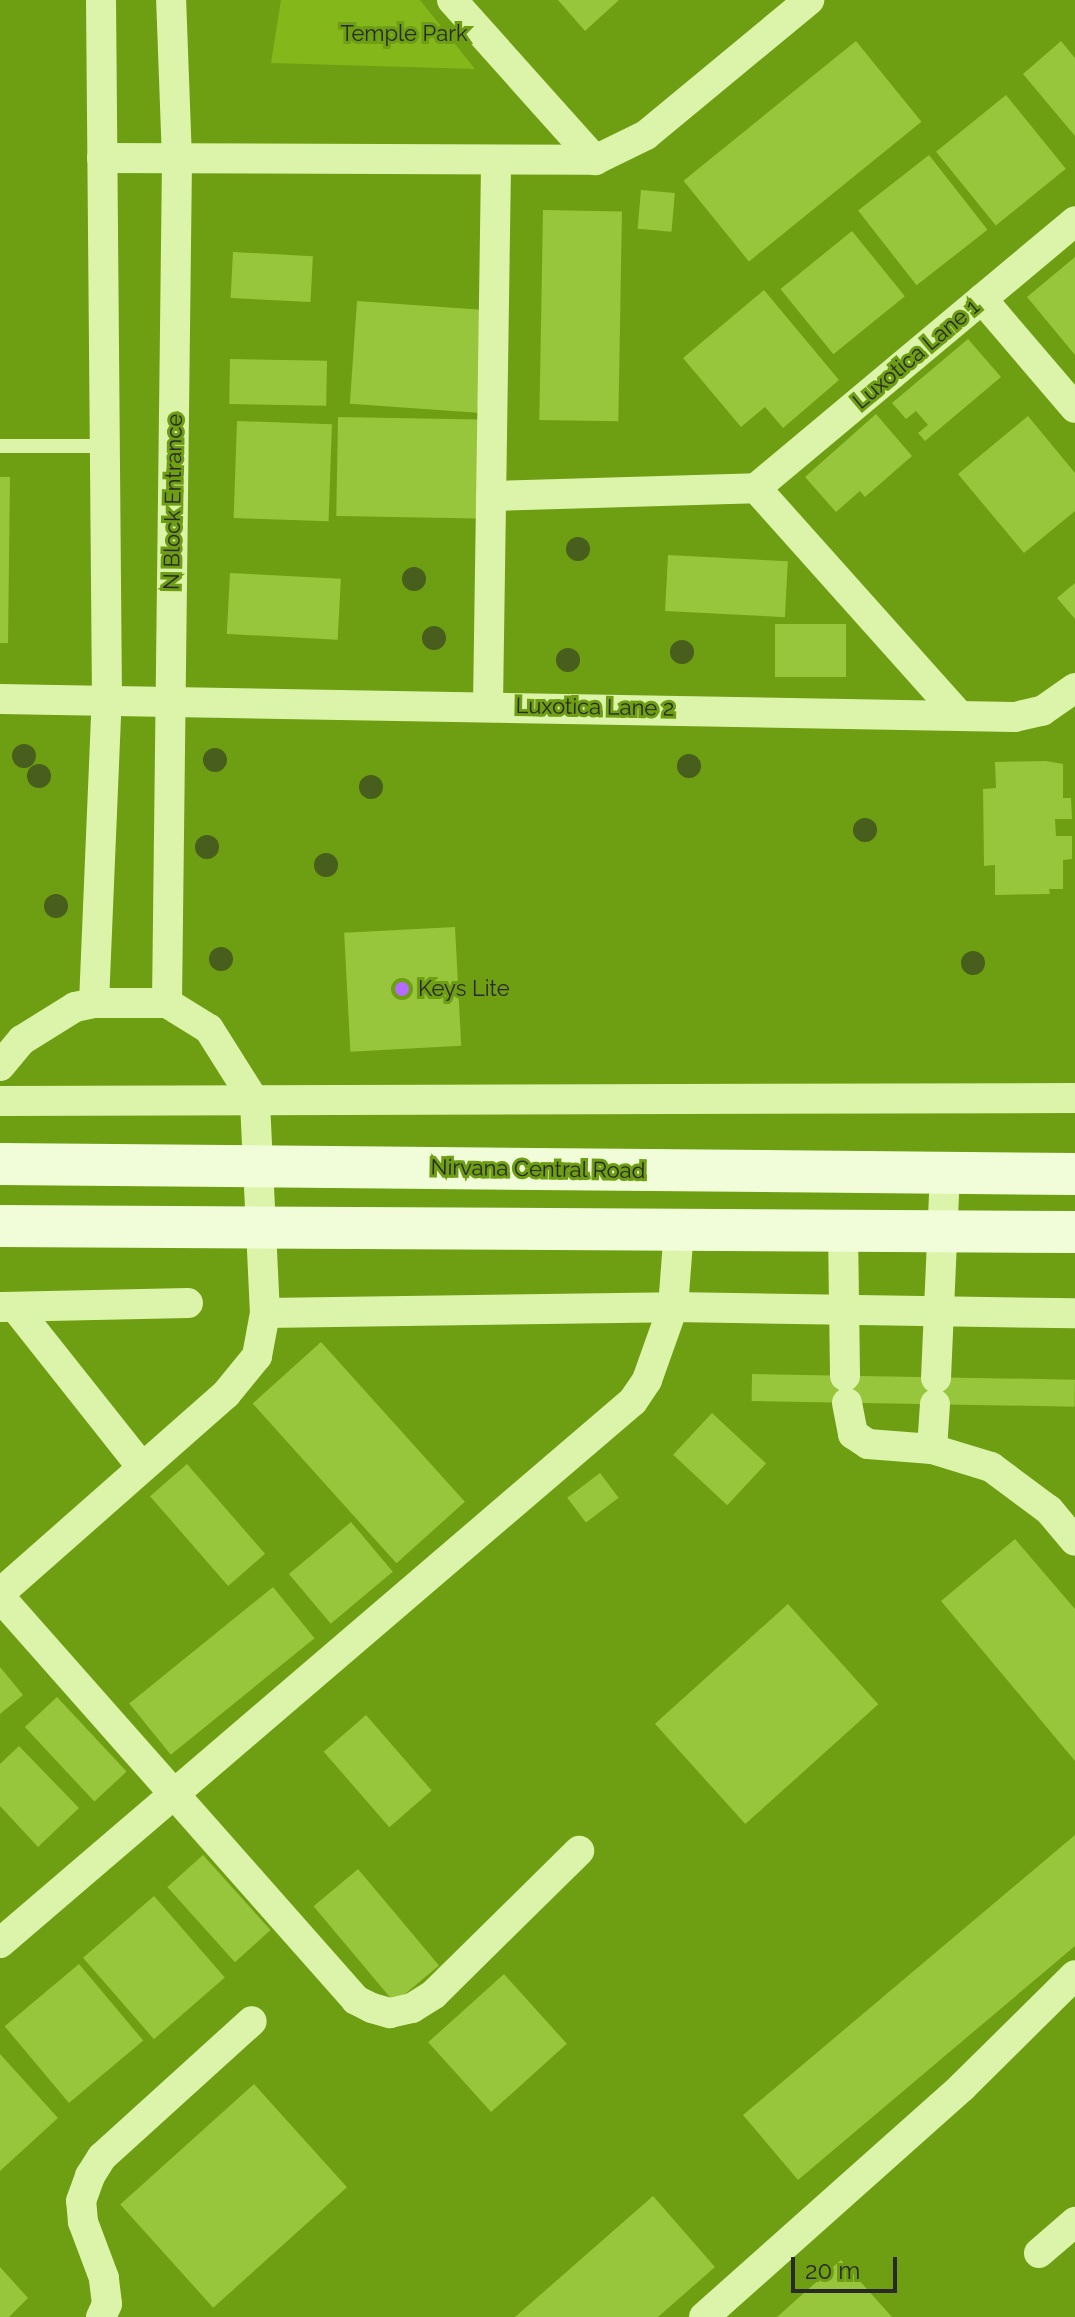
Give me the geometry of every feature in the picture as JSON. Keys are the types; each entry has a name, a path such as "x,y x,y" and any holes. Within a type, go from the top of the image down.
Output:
{"main road":[{"name":"Nirvana Central Road","path":"0,1164 1075,1174"},
{"path":"0,1226 1075,1232"}],"street":[{"path":"94,1003 107,699 101,0"},
{"name":"N Block Entrance","path":"167,1003 177,160 171,0"},
{"path":"452,0 595,160"},
{"path":"102,158 496,164 595,160 646,135 809,0"},
{"path":"488,705 496,164"},
{"name":"Luxotica Lane 1","path":"756,488 1075,221"},
{"path":"982,299 1075,408"},
{"path":"491,496 756,488 956,712"},
{"name":"Luxotica Lane 2","path":"0,699 956,712 1015,717 1042,711 1075,688"},
{"path":"0,1066 34,1032 75,1007 94,1003 167,1003 209,1029 255,1102 265,1313 257,1356 226,1394 0,1595 356,2000 390,2013 412,2008 434,1994 579,1851"},
{"path":"0,1101 1075,1098"},
{"path":"932,1449 945,1173"},
{"path":"0,1943 397,1598 611,1423 647,1380 673,1307 679,1229"},
{"path":"843,1230 846,1390 853,1434 868,1444 932,1449 991,1467 1049,1510 1075,1541"},
{"path":"7,1307 188,1303"},
{"path":"7,1307 142,1467"},
{"path":"265,1313 673,1307 845,1313 1075,1313"},
{"path":"704,2317 962,2087 1075,1975"},
{"path":"101,2317 107,2304 104,2278 83,2222 81,2201 90,2176 102,2157 252,2021"},
{"path":"1039,2253 1075,2222"}],"lane":[{"path":"0,446 104,446"}],"green space":[{"name":"Temple Park","path":"281,0 420,0 475,69 271,63"}],"building":[{"path":"558,0 619,0 585,31"},
{"path":"856,41 921,122 749,262 683,181"},
{"path":"1061,41 1075,58 1075,136 1023,74"},
{"path":"1006,95 1066,169 996,225 936,152"},
{"path":"929,155 987,230 917,285 858,210"},
{"path":"641,190 675,193 671,232 638,229"},
{"path":"543,210 622,211 618,421 539,420"},
{"path":"852,231 905,296 833,354 781,289"},
{"path":"233,252 313,256 310,302 231,298"},
{"path":"1075,257 1075,355 1027,297"},
{"path":"764,290 839,380 783,428 765,407 741,427 683,358"},
{"path":"357,301 485,310 478,413 350,404"},
{"path":"968,339 1001,377 925,441 918,433 928,425 916,411 906,419 892,403"},
{"path":"230,359 327,361 326,406 229,404"},
{"path":"876,414 912,456 865,497 860,491 836,512 805,477"},
{"path":"1028,416 1075,473 1075,511 1024,553 958,474"},
{"path":"338,417 480,419 478,518 336,516"},
{"path":"237,421 332,424 329,521 234,518"},
{"path":"0,477 10,477 8,643 0,643"},
{"path":"668,555 788,561 785,617 665,611"},
{"path":"230,573 341,579 338,640 227,634"},
{"path":"1075,583 1075,619 1057,598"},
{"path":"775,624 846,624 846,677 775,677"},
{"path":"1046,761 1063,764 1063,798 1071,798 1072,819 1055,819 1056,836 1072,836 1072,859 1063,860 1063,889 1049,889 1050,894 995,895 995,865 984,866 983,789 996,788 995,762"},
{"name":"Keys Lite","path":"455,927 461,1046 350,1052 344,933"},
{"path":"321,1342 465,1502 396,1563 253,1404"},
{"path":"752,1374 1075,1380 1074,1407 752,1401"},
{"path":"712,1413 766,1463 727,1505 673,1455"},
{"path":"187,1464 265,1554 228,1586 150,1496"},
{"path":"600,1473 619,1498 586,1522 567,1498"},
{"path":"351,1522 393,1572 331,1624 289,1574"},
{"path":"1015,1539 1075,1609 1075,1761 941,1601"},
{"path":"273,1587 315,1638 171,1755 129,1703"},
{"path":"788,1604 878,1704 745,1824 655,1724"},
{"path":"0,1667 23,1695 0,1714"},
{"path":"57,1697 127,1772 94,1802 25,1727"},
{"path":"366,1715 432,1790 389,1827 324,1752"},
{"path":"19,1746 79,1808 38,1847 0,1806 0,1764"},
{"path":"1075,1835 1075,1946 798,2180 743,2115"},
{"path":"203,1855 271,1930 235,1962 167,1887"},
{"path":"358,1869 439,1966 395,2003 314,1906"},
{"path":"154,1896 225,1978 154,2039 83,1958"},
{"path":"79,1964 143,2041 69,2103 5,2026"},
{"path":"504,1974 567,2044 491,2112 428,2042"},
{"path":"0,2054 58,2118 0,2171"},
{"path":"254,2084 347,2187 213,2308 120,2204"},
{"path":"653,2196 715,2267 658,2317 515,2317"},
{"path":"841,2260 892,2317 777,2317"},
{"path":"0,2267 28,2298 9,2317 0,2317"}],"place":[{"name":"Keys Lite","path":"402,989"}]}
